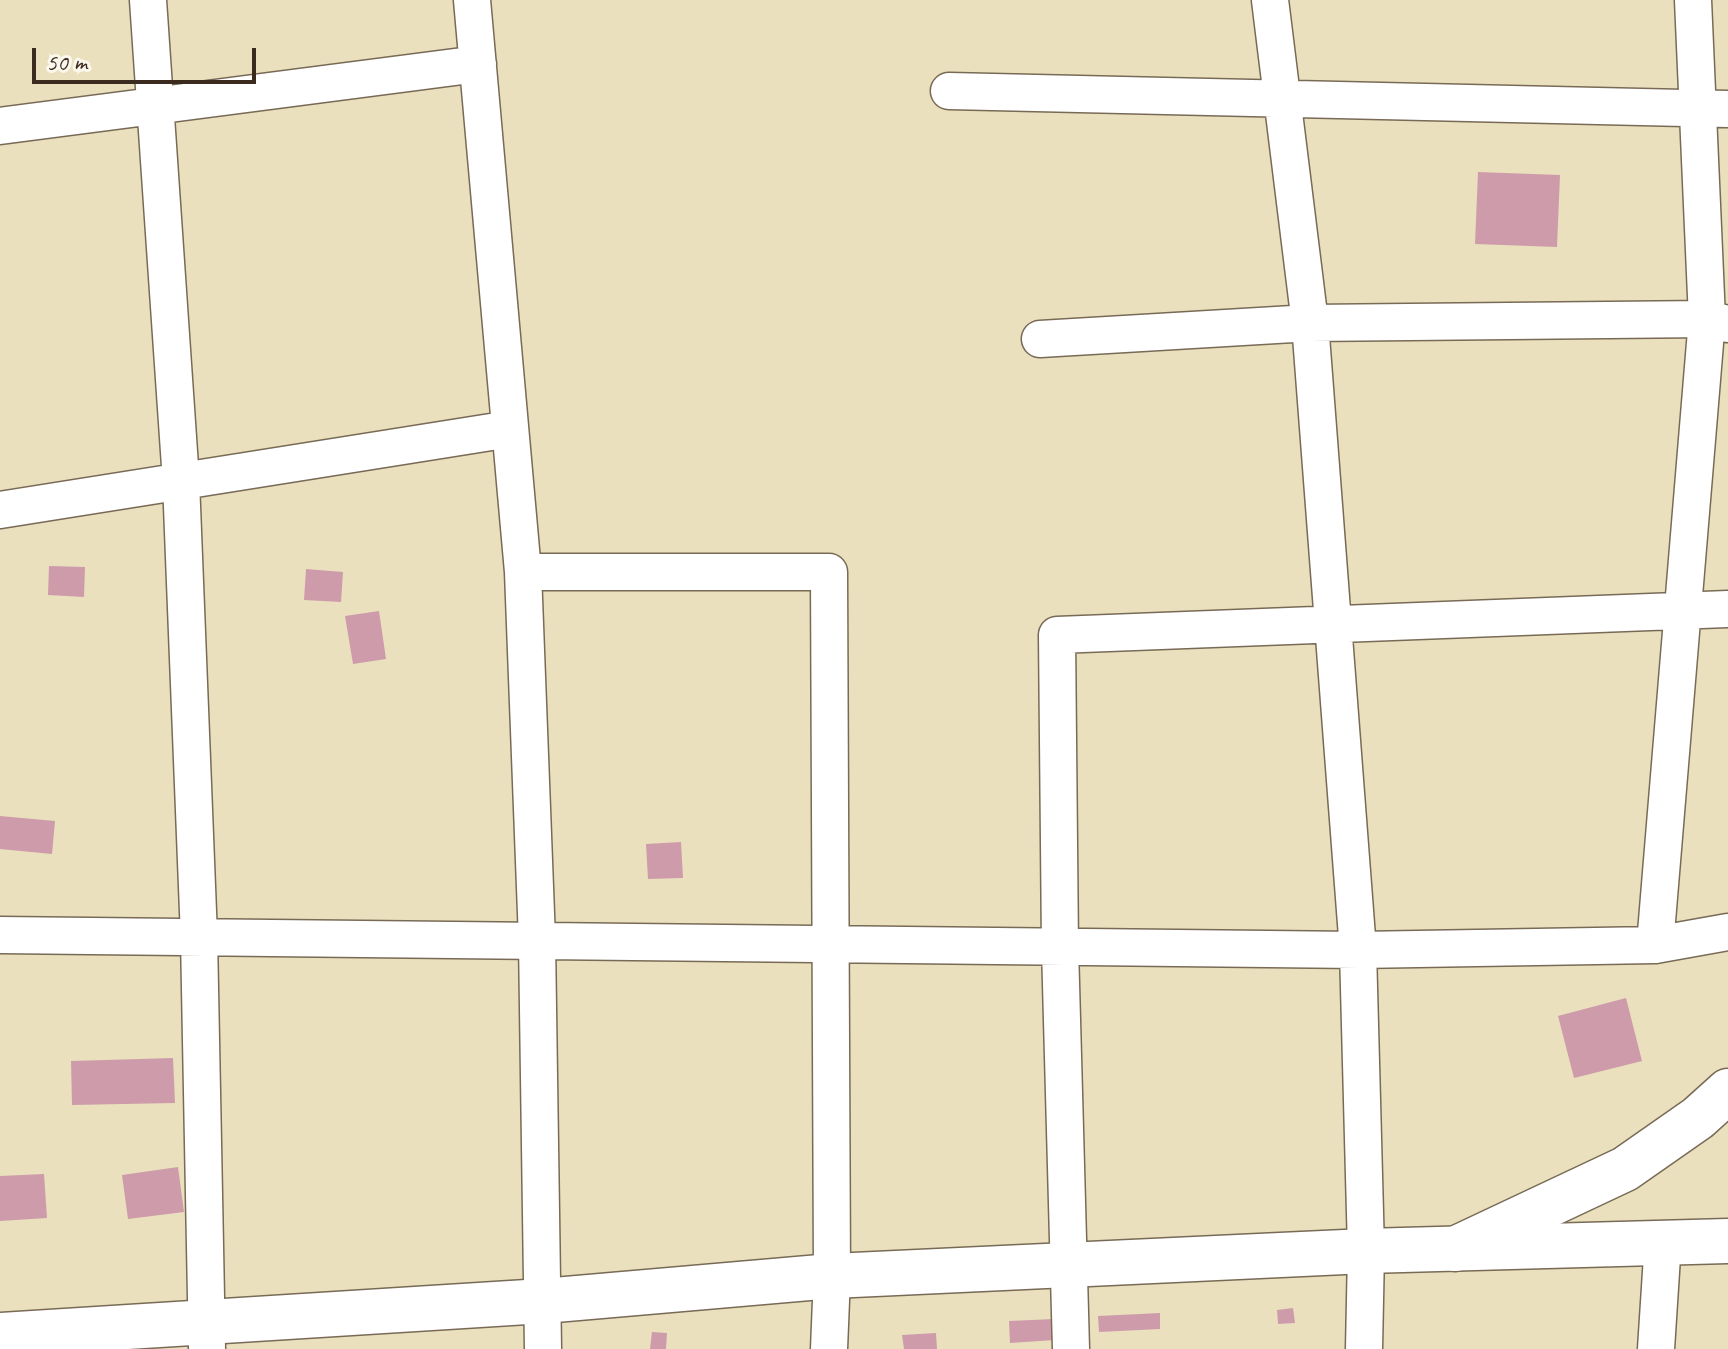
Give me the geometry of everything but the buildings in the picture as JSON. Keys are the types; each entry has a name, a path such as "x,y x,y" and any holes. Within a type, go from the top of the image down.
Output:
{"main road":[{"path":"1454,1249 1625,1169 1698,1118 1728,1091"},
{"path":"0,1335 206,1335 832,1276 1366,1251 1728,1241"}],"street":[{"path":"148,0 181,481 199,937 206,1335"},
{"path":"472,0 523,572 537,940 543,1349"},
{"path":"1270,0 1310,323 1358,950 1366,1251 1364,1349"},
{"path":"1655,945 1683,611 1718,321 1713,109 1693,0"},
{"path":"0,126 478,64"},
{"path":"949,91 1713,109"},
{"path":"1040,339 1310,323 1718,321"},
{"path":"0,510 510,429"},
{"path":"523,572 829,572 832,1276 829,1349"},
{"path":"1071,1349 1060,947 1057,635 1728,609"},
{"path":"0,935 1358,950 1655,945 1728,932"},
{"path":"1656,1349 1663,1241"}]}
